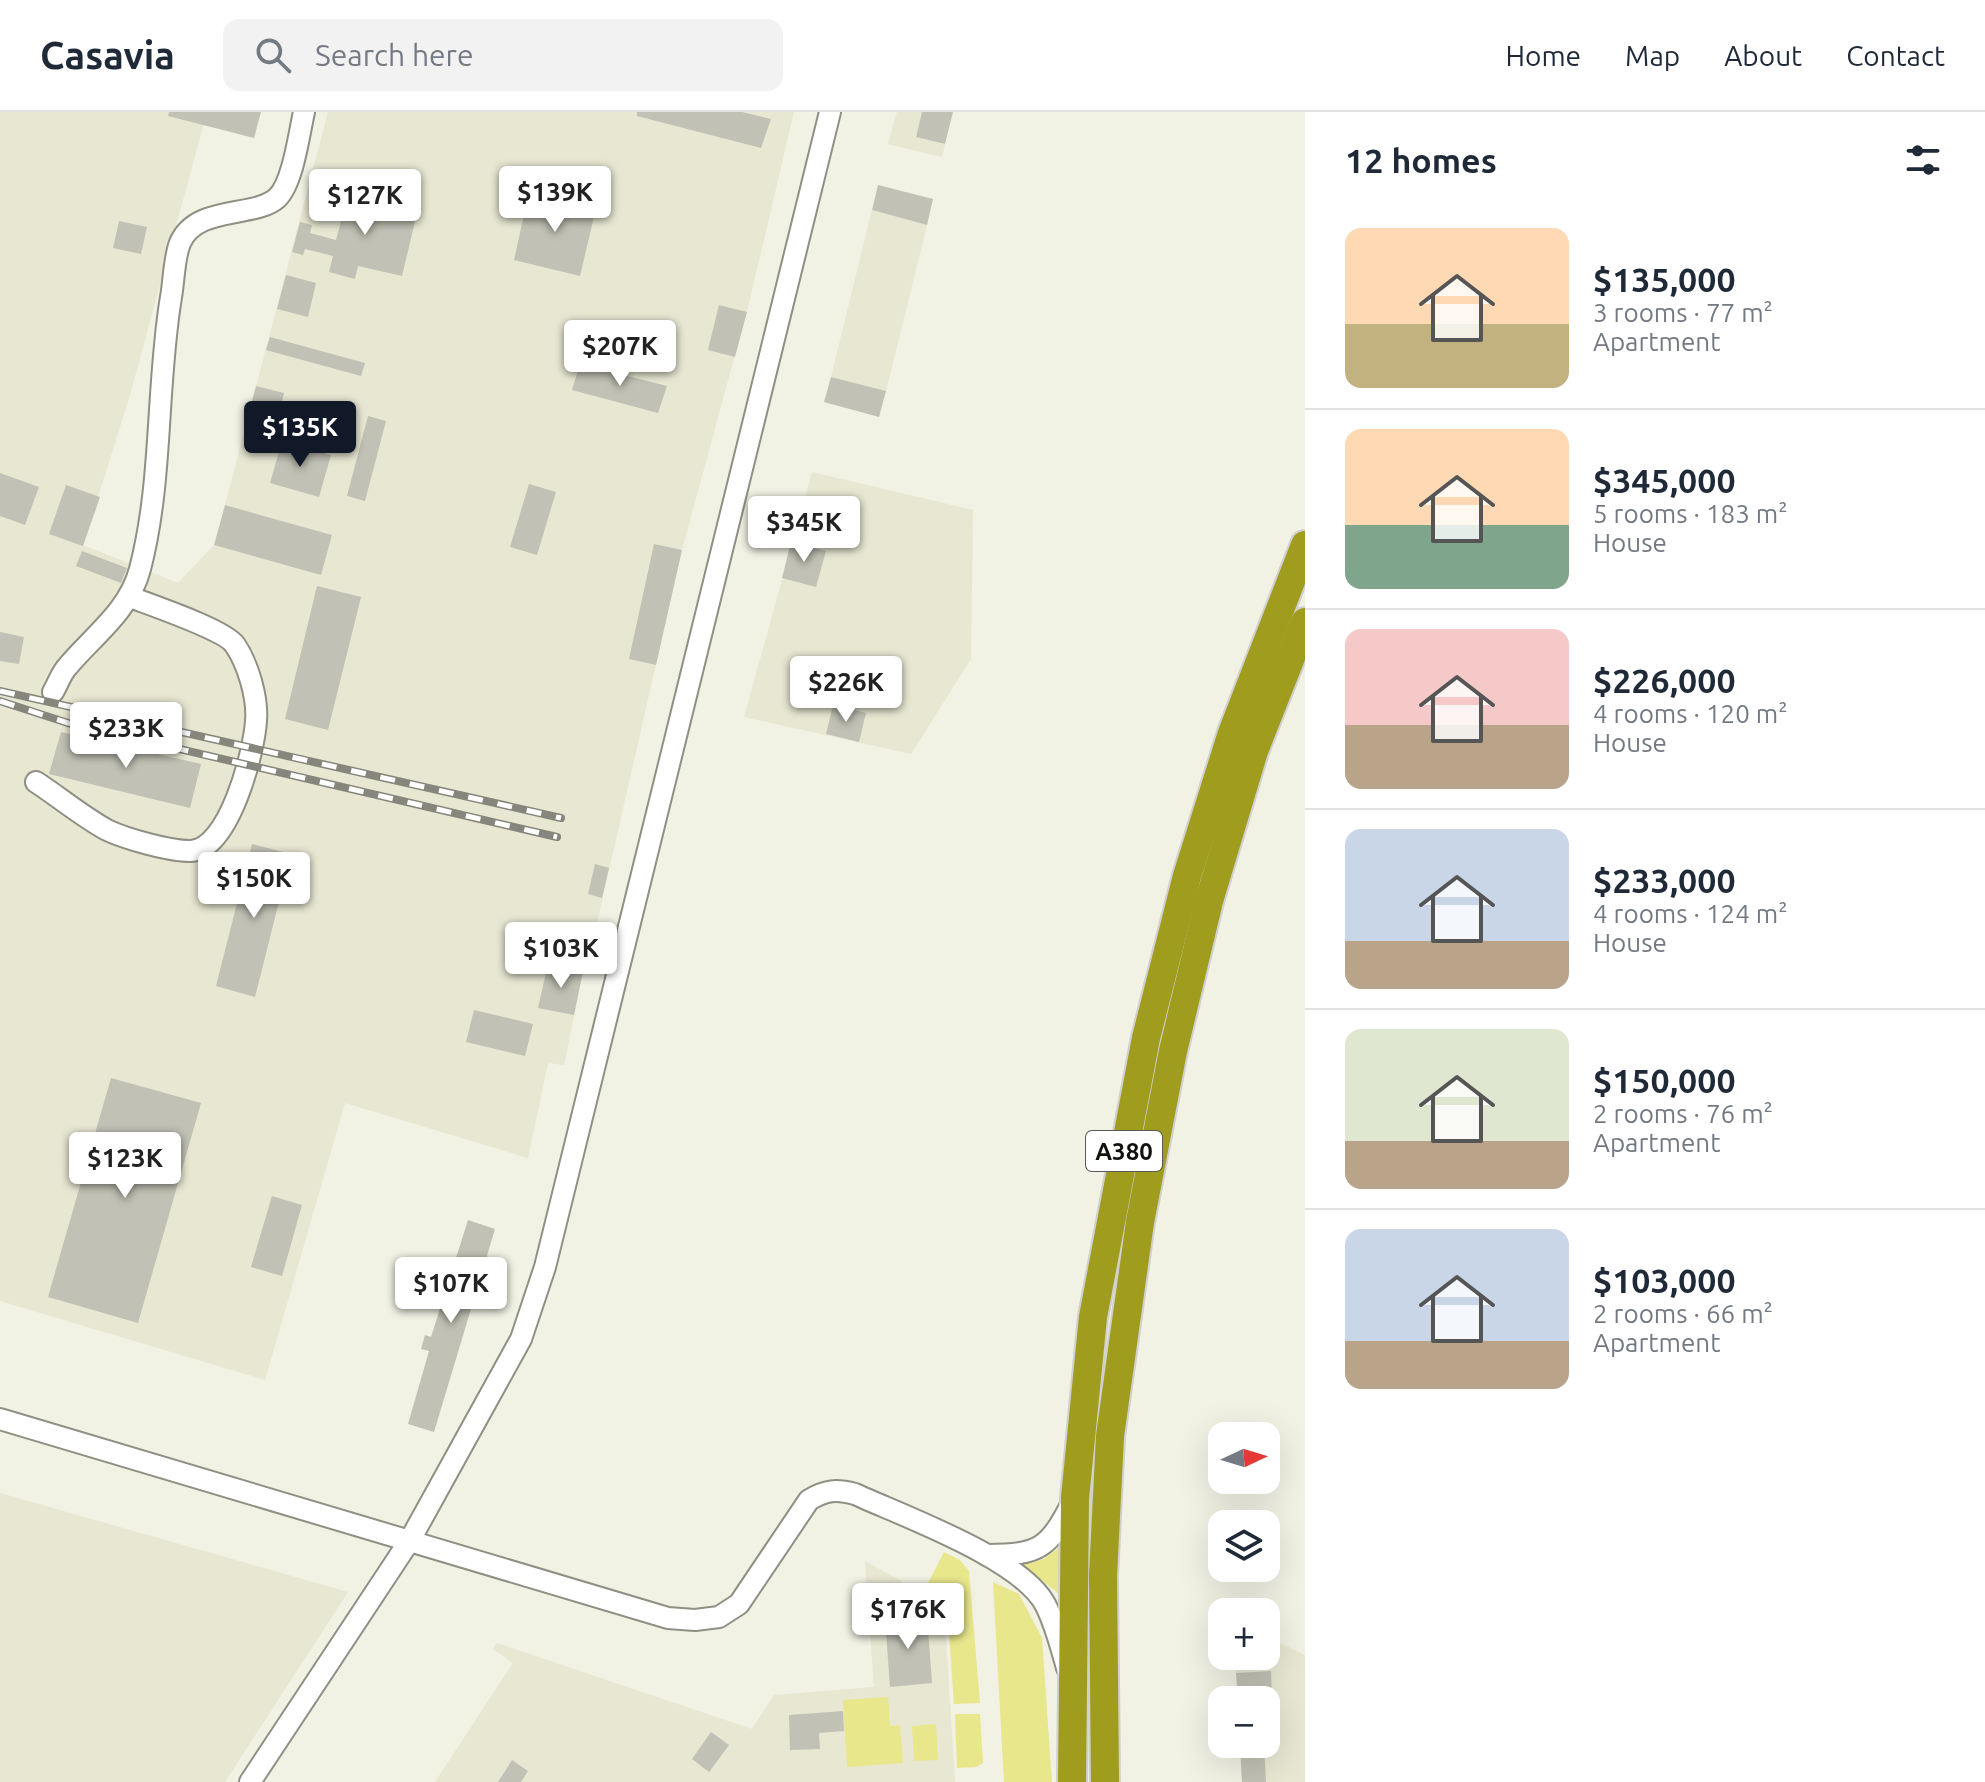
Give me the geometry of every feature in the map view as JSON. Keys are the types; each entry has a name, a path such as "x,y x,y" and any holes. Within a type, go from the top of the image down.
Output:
{"highway":[{"name":"A380","path":"1072,1782 1075,1498 1093,1317 1146,1038 1187,876 1232,733 1305,545"},
{"name":"A380","path":"1105,1782 1103,1576 1110,1436 1140,1222 1177,1036 1213,886 1254,751 1305,622"},
{"path":"1280,684 1305,644"},
{"path":"1088,1370 1117,1374"}],"street":[{"path":"53,692 65,668 130,597 140,569 153,484 165,332 180,241 195,226 215,215 249,209 276,199 288,179 304,112"},
{"path":"250,1782 410,1540 521,1339 545,1267 830,112"},
{"path":"36,782 108,830 167,848 193,851 205,847 221,828 240,793 256,721 255,698 234,643 216,632 130,597"},
{"path":"0,1419 668,1618 695,1620 719,1617 739,1604 809,1500 823,1492 838,1490 855,1494 987,1555 1022,1578 1044,1602 1073,1688"},
{"path":"987,1555 1015,1555 1037,1550 1057,1533 1075,1498"}],"shaded area":[{"path":"0,112 207,112 130,395 83,545 178,583 214,545 321,574 332,535 225,505 328,112 794,112 749,303 682,550 564,1065 548,1063 528,1158 345,1103 265,1380 0,1301"},
{"path":"897,112 922,112 916,137 945,144 942,157 888,144"},
{"path":"872,210 927,225 886,391 831,377"},
{"path":"812,472 973,510 971,659 911,754 744,717"},
{"path":"0,1493 348,1592 225,1782 0,1782"},
{"path":"1061,1546 1059,1594 1023,1565 1044,1559"},
{"path":"944,1552 960,1560 969,1571 980,1703 954,1704 947,1605 924,1591"},
{"path":"865,1561 944,1605 955,1782 435,1782 513,1663 493,1649 497,1643 752,1729 774,1695 874,1687"},
{"path":"993,1582 1019,1594 1042,1638 1052,1782 1004,1782"},
{"path":"1280,1643 1305,1655 1305,1782 1242,1782 1241,1758 1280,1758 1280,1686 1237,1686 1236,1670 1280,1670"},
{"path":"888,1697 890,1726 900,1725 903,1763 847,1767 843,1700"},
{"path":"955,1714 980,1714 983,1763 976,1767 957,1768"},
{"path":"936,1724 938,1760 914,1761 912,1726"}],"building":[{"path":"169,112 261,112 254,138 168,116"},
{"path":"637,112 742,112 771,119 761,148 637,116"},
{"path":"922,112 953,112 945,144 916,137"},
{"path":"878,185 933,199 927,225 872,210"},
{"path":"349,191 418,209 402,276 358,266 355,279 329,272 333,256 305,249 303,255 292,252 300,222 312,225 310,233 336,240"},
{"path":"529,192 596,208 580,276 514,260"},
{"path":"119,221 147,227 141,254 113,248"},
{"path":"286,275 316,283 308,317 277,309"},
{"path":"719,305 747,312 735,357 708,350"},
{"path":"270,337 365,363 361,376 266,350"},
{"path":"580,364 667,386 658,413 572,390"},
{"path":"831,377 886,391 879,417 824,402"},
{"path":"256,386 284,393 276,424 248,416"},
{"path":"368,416 386,421 365,501 347,496"},
{"path":"282,441 331,455 319,497 270,483"},
{"path":"0,473 39,487 25,525 0,516"},
{"path":"529,484 556,492 537,555 510,547"},
{"path":"66,485 100,497 83,546 49,534"},
{"path":"225,505 332,535 321,575 214,545"},
{"path":"791,542 826,551 816,587 782,578"},
{"path":"654,544 682,550 656,665 629,659"},
{"path":"82,551 127,568 121,583 76,566"},
{"path":"317,586 361,597 328,730 285,719"},
{"path":"0,632 24,637 19,664 0,661"},
{"path":"833,705 866,713 859,742 826,734"},
{"path":"61,732 201,764 190,808 49,774"},
{"path":"252,844 291,854 255,997 216,986"},
{"path":"595,864 609,868 602,898 588,894"},
{"path":"548,964 583,971 574,1015 538,1008"},
{"path":"474,1010 533,1024 525,1056 466,1042"},
{"path":"111,1078 201,1103 138,1323 48,1297"},
{"path":"272,1196 302,1205 282,1276 251,1267"},
{"path":"468,1220 495,1229 434,1432 408,1424 429,1351 421,1349 425,1335 431,1337"},
{"path":"927,1615 932,1683 890,1687 885,1618"},
{"path":"1271,1671 1272,1686 1237,1686 1236,1673"},
{"path":"843,1711 844,1731 819,1733 820,1749 790,1750 789,1715"},
{"path":"711,1732 729,1745 709,1772 692,1759"},
{"path":"1241,1758 1265,1758 1266,1782 1242,1782"},
{"path":"512,1760 528,1771 521,1782 498,1782"}],"railway":[{"path":"0,691 561,818"},
{"path":"0,701 68,723 557,837"}]}
